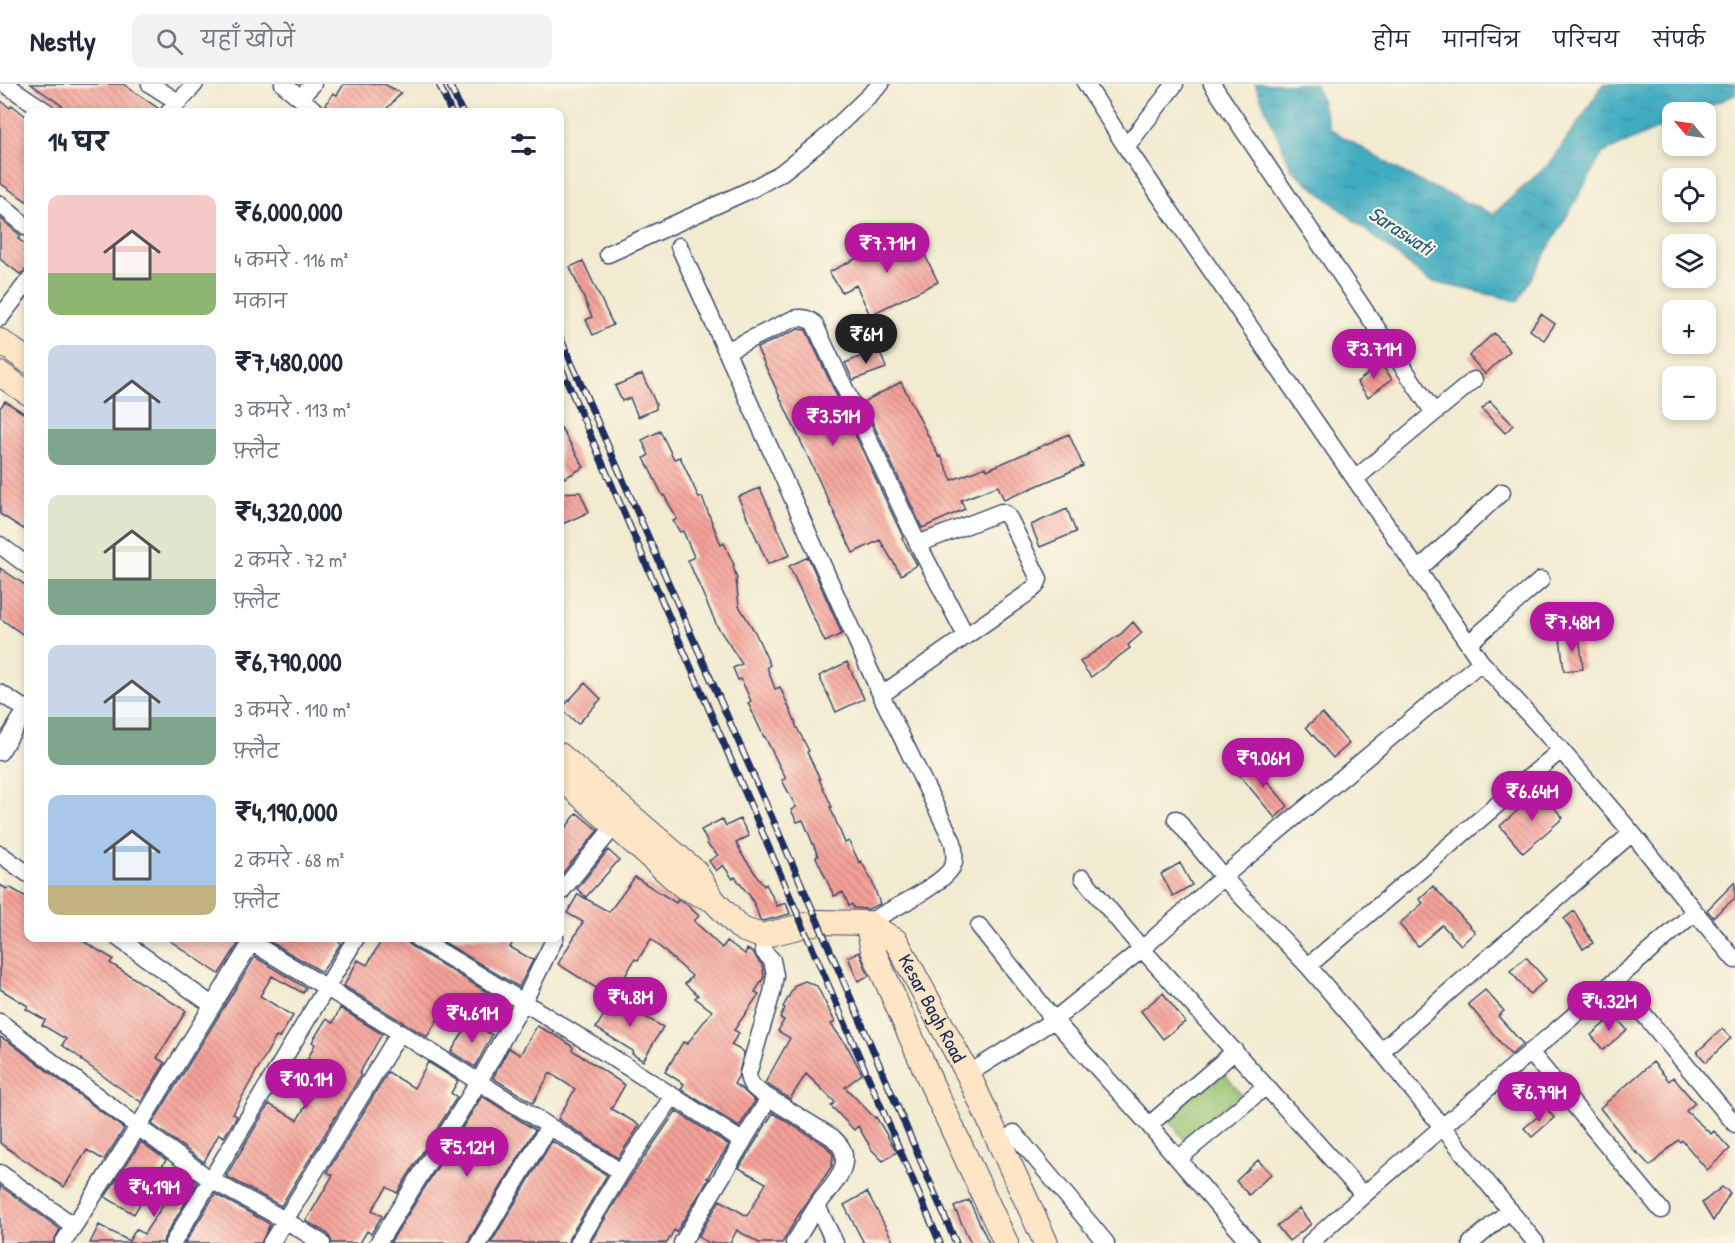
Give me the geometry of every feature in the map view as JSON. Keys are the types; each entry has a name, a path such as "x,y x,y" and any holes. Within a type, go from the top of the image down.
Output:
{"main road":[{"path":"0,341 24,358"},
{"path":"0,374 24,390"},
{"path":"564,758 695,871 713,900 744,930 762,936 818,922 867,923 873,950 932,1085 1006,1243"},
{"path":"564,780 684,887 713,900"},
{"name":"Kesar Bagh Road","path":"867,923 896,941 968,1074 1046,1243"}],"street":[{"path":"5,84 41,108"},
{"path":"150,84 173,107 195,84"},
{"path":"283,84 312,108"},
{"path":"300,98 313,84"},
{"path":"608,254 752,189 782,173 824,139 881,84"},
{"path":"1086,84 1126,147 1481,662 1632,833 1735,960"},
{"path":"1126,147 1175,84"},
{"path":"1212,84 1434,413"},
{"path":"0,204 24,225"},
{"path":"679,246 881,695 953,842 955,852 953,865 946,875 917,895 867,923"},
{"path":"0,318 24,286"},
{"path":"726,351 794,319 809,319 814,323 918,544 966,636"},
{"path":"1355,480 1474,380"},
{"path":"1417,571 1502,492"},
{"path":"881,695 1036,586 1039,579 1010,520 1006,514 1001,512 918,544"},
{"path":"0,545 24,563"},
{"path":"1469,643 1541,580"},
{"path":"968,1074 1054,1020 1142,949 1223,877 1481,662"},
{"path":"0,693 24,708"},
{"path":"0,752 24,716"},
{"path":"1308,966 1561,750"},
{"path":"1176,819 1223,877 1308,966 1536,1243"},
{"path":"564,888 615,825"},
{"path":"1380,1051 1632,833"},
{"path":"0,854 24,871"},
{"path":"1083,878 1142,949 1363,1194"},
{"path":"1310,1243 1363,1194 1695,912"},
{"path":"979,926 1054,1020 1149,1125 1250,1243"},
{"path":"762,936 764,952 772,960 775,975 748,1080 751,1086 832,1137 841,1146 844,1155 840,1175 794,1243"},
{"path":"124,942 212,1005"},
{"path":"63,1243 138,1127 252,942"},
{"path":"256,942 621,1173"},
{"path":"173,1243 354,942"},
{"path":"424,942 524,1001 743,1142"},
{"path":"378,1243 478,1083 524,1001 553,942"},
{"path":"1616,981 1735,1124"},
{"path":"0,1022 211,1180 322,1243"},
{"path":"271,1243 400,1032"},
{"path":"1149,1125 1235,1051"},
{"path":"1530,1052 1661,1210"},
{"path":"1178,1159 1266,1086"},
{"path":"578,1243 621,1173 673,1096"},
{"path":"682,1243 769,1098"},
{"path":"479,1243 549,1126"},
{"path":"1014,1133 1106,1243"},
{"path":"0,1173 74,1226"},
{"path":"817,1206 835,1243"},
{"path":"1471,1243 1510,1210"}],"green space":[{"path":"1222,1071 1243,1097 1186,1142 1166,1116"}],"water":[{"name":"Saraswati","path":"1255,84 1316,84 1330,129 1414,179 1493,214 1548,165 1603,84 1735,84 1735,95 1716,103 1662,102 1662,126 1603,153 1518,301 1429,281 1292,170"}],"building":[{"path":"31,84 123,84 158,108 65,108"},
{"path":"344,84 384,84 401,93 388,108 326,108 333,93 337,95"},
{"path":"0,100 10,108 12,105 24,115 24,199 0,183"},
{"path":"0,218 21,236 18,239 24,243 24,271 20,274 0,259"},
{"path":"908,233 919,256 924,253 938,282 870,315 856,285 842,292 829,272"},
{"path":"583,261 613,325 593,335 586,320 592,317 570,267"},
{"path":"1541,314 1555,324 1544,340 1530,330"},
{"path":"798,329 806,330 902,538 917,565 901,575 880,540 853,553 757,348"},
{"path":"1494,333 1510,351 1485,374 1469,356"},
{"path":"879,349 886,368 853,380 845,363"},
{"path":"1381,364 1392,379 1368,397 1357,382"},
{"path":"642,374 656,404 656,409 638,417 630,398 622,401 615,386"},
{"path":"901,382 952,480 986,467 987,470 1069,434 1083,466 1004,500 998,486 961,500 965,509 922,528 863,402"},
{"path":"5,401 24,413 24,529 0,514 0,408"},
{"path":"1490,401 1513,425 1505,433 1482,409"},
{"path":"660,431 674,459 680,457 699,498 702,497 721,545 724,543 734,565 739,606 755,632 770,665 767,667 775,689 780,687 809,751 807,752 832,807 830,807 845,843 849,841 859,862 861,861 872,881 880,904 868,909 854,908 852,904 849,906 843,892 834,896 816,857 818,856 803,820 797,822 791,810 796,807 782,780 786,779 748,703 751,701 741,679 738,680 733,668 742,664 717,626 688,560 694,557 683,531 680,532 673,521 677,519 644,458 649,455 642,440"},
{"path":"564,433 584,467 565,478 564,476"},
{"path":"760,488 790,555 768,564 738,497"},
{"path":"580,492 589,512 564,523 564,493"},
{"path":"1067,509 1076,532 1040,547 1031,525"},
{"path":"808,557 842,634 825,642 789,566"},
{"path":"0,568 24,584 24,635 0,618"},
{"path":"1133,622 1142,633 1128,645 1130,648 1091,677 1080,662 1122,633"},
{"path":"1579,635 1583,669 1564,671 1560,637"},
{"path":"847,662 864,699 836,712 819,676"},
{"path":"585,683 601,699 578,724 564,712 564,706"},
{"path":"1322,713 1349,744 1333,758 1306,727"},
{"path":"1250,761 1288,806 1275,818 1237,772"},
{"path":"1540,791 1563,818 1523,853 1500,826"},
{"path":"577,813 598,830 564,871 564,830"},
{"path":"722,819 726,826 740,819 749,836 736,843 741,853 764,886 766,884 777,906 786,903 790,914 760,920 749,894 735,877 733,879 723,865 716,871 709,861 718,855 707,844 701,830"},
{"path":"608,850 619,860 586,897 577,889"},
{"path":"1180,863 1192,885 1173,896 1161,874"},
{"path":"635,877 676,903 678,900 685,903 699,916 694,921 722,948 727,941 745,954 747,949 754,953 762,965 764,977 755,992 759,994 734,1030 739,1033 731,1045 744,1052 734,1084 755,1101 739,1127 681,1089 684,1084 665,1072 683,1042 687,1044 712,1011 695,998 698,995 685,984 692,976 651,939 638,960 635,959 612,998 558,964 583,922 567,913 578,894 609,912"},
{"path":"1735,882 1735,898 1713,917 1707,910"},
{"path":"0,885 7,889 9,887 24,896 24,942 85,942 113,959 110,963 186,1011 157,1058 165,1063 141,1102 62,1045 66,1039 42,1025 45,1020 26,1009 28,1006 0,989"},
{"path":"1433,886 1475,932 1461,945 1442,925 1418,946 1399,924 1423,903 1419,899"},
{"path":"1574,911 1593,943 1583,949 1564,919"},
{"path":"172,942 239,942 219,974"},
{"path":"271,942 340,942 322,972"},
{"path":"381,942 408,942 412,947 492,995 477,1021 447,1004 427,1037 344,986 358,960 367,965"},
{"path":"444,942 513,942 510,947 533,960 519,987"},
{"path":"859,952 869,976 858,981 848,957"},
{"path":"255,957 306,988 303,993 272,976 260,996 293,1016 279,1038 276,1037 247,1088 233,1114 237,1116 224,1137 219,1134 204,1162 152,1124"},
{"path":"1526,957 1546,980 1530,994 1510,971"},
{"path":"805,981 817,986 835,1022 831,1024 849,1049 862,1074 845,1087 876,1117 897,1152 883,1161 872,1150 858,1126 854,1130 831,1106 835,1102 806,1074 790,1099 765,1083 790,1038 778,1031 784,1020 780,1018 785,1008 783,1007 795,985"},
{"path":"1485,990 1504,1011 1498,1016 1523,1044 1511,1055 1468,1004"},
{"path":"1163,993 1185,1022 1163,1039 1141,1011"},
{"path":"615,996 639,1011 638,1013 663,1027 643,1061 632,1054 633,1051 596,1028"},
{"path":"340,1008 382,1034 359,1074 361,1075 281,1206 226,1176 269,1104 297,1120 315,1091 297,1081 315,1044 312,1042 326,1019 333,1023"},
{"path":"1614,1015 1627,1030 1603,1050 1591,1035"},
{"path":"470,1021 492,1035 475,1067 451,1052"},
{"path":"537,1026 560,1038 573,1047 572,1050 625,1085 611,1109 640,1125 618,1158 558,1119 575,1089 550,1073 533,1103 493,1078 509,1048 520,1055"},
{"path":"1722,1029 1731,1038 1706,1062 1697,1052"},
{"path":"0,1037 124,1129 104,1160 87,1150 64,1187 0,1143"},
{"path":"428,1062 458,1081 451,1093 457,1097 397,1193 387,1187 372,1210 382,1216 371,1234 367,1231 360,1243 332,1243 328,1234 306,1221 333,1175 327,1172 388,1072 414,1088"},
{"path":"1653,1062 1669,1081 1673,1077 1695,1103 1686,1111 1711,1134 1714,1131 1730,1149 1707,1170 1682,1140 1680,1142 1678,1140 1650,1166 1636,1153 1600,1108"},
{"path":"482,1096 535,1130 469,1243 390,1243"},
{"path":"1547,1109 1554,1118 1532,1137 1524,1128"},
{"path":"676,1111 729,1145 680,1226 676,1232 674,1230 667,1243 590,1243 630,1178"},
{"path":"773,1113 825,1145 833,1154 832,1166 782,1243 759,1243 737,1230 730,1243 709,1243 698,1237 720,1200 747,1216 766,1183 739,1168"},
{"path":"552,1141 607,1175 568,1243 491,1243"},
{"path":"141,1142 166,1160 134,1214 105,1197"},
{"path":"1258,1160 1271,1174 1249,1195 1236,1181"},
{"path":"184,1173 197,1183 163,1243 90,1243 99,1225 129,1241 136,1229 144,1234"},
{"path":"0,1186 60,1229 53,1243 0,1243"},
{"path":"1722,1187 1730,1193 1713,1221 1702,1203"},
{"path":"867,1192 894,1243 864,1243 844,1205"},
{"path":"215,1194 270,1224 261,1243 185,1243"},
{"path":"969,1200 989,1243 971,1243 954,1207"},
{"path":"1299,1208 1311,1224 1289,1241 1277,1226"}],"railway":[{"path":"439,84 449,108"},
{"path":"449,84 460,108"},
{"path":"564,346 818,922 956,1243"},
{"path":"564,374 940,1243"}]}
